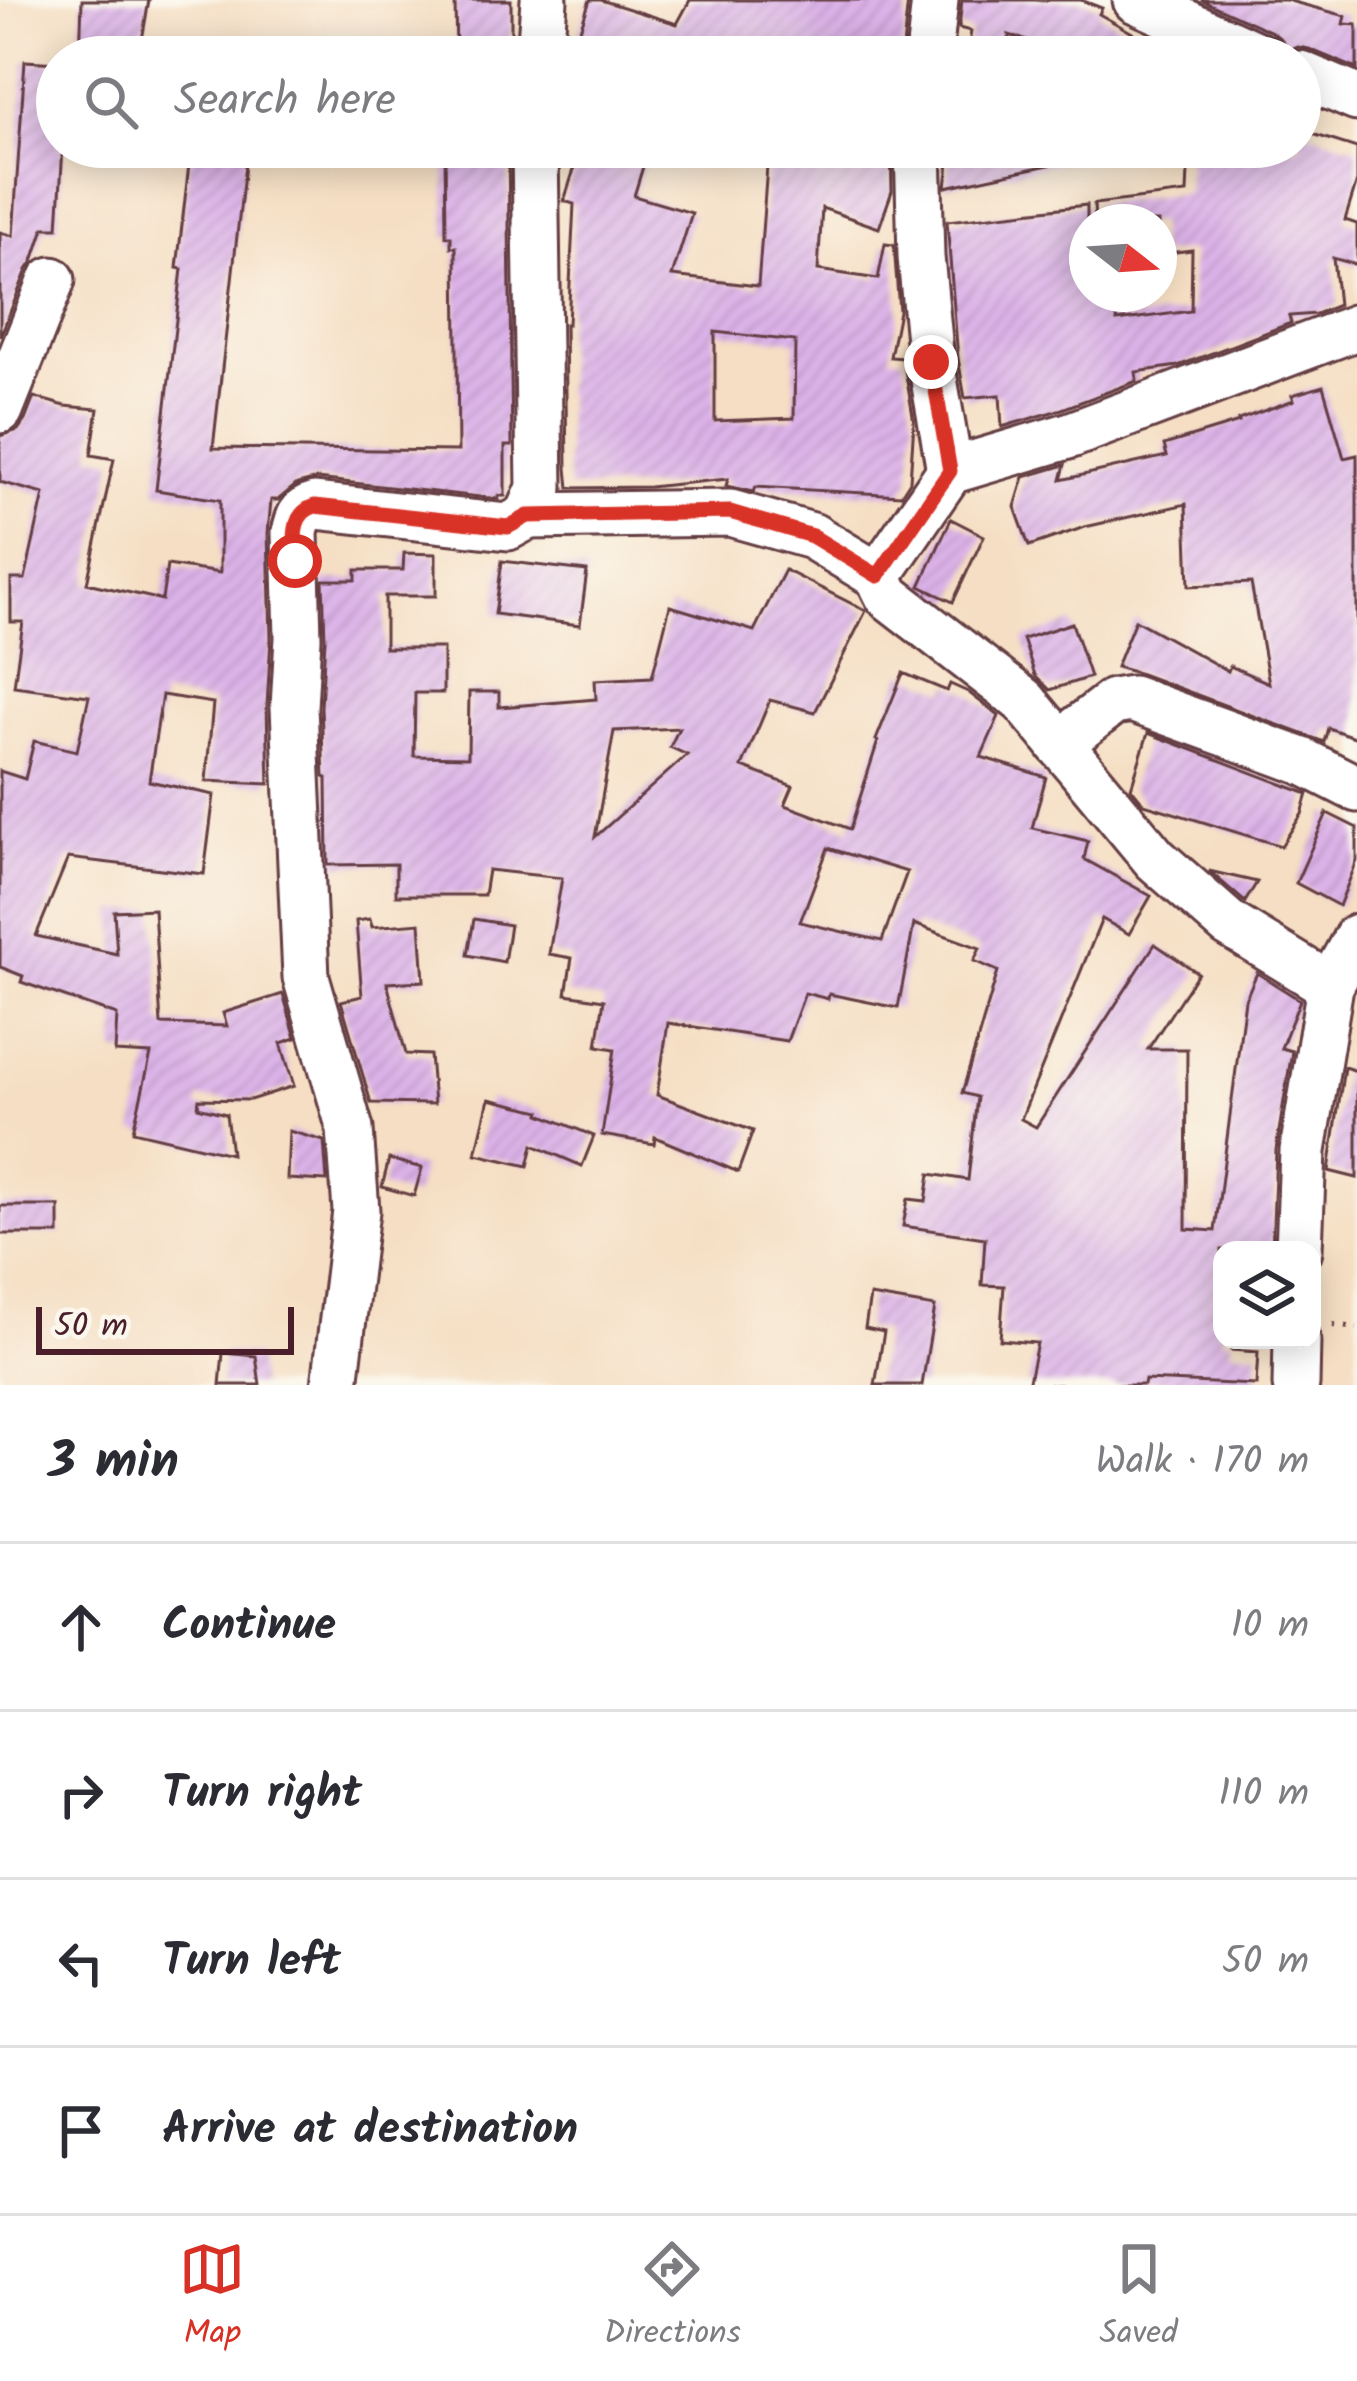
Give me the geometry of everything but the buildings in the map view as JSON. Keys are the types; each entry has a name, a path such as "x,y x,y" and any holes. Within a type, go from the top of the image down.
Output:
{"street":[{"path":"541,36 544,0"},
{"path":"931,36 935,0"},
{"path":"1136,0 1215,36"},
{"path":"1321,83 1357,98"},
{"path":"528,516 540,488 535,168"},
{"path":"919,168 921,257 931,362 950,471"},
{"path":"0,410 52,280"},
{"path":"878,576 950,471 1071,435 1357,327"},
{"path":"335,1385 356,1211 350,1129 306,977 294,707 295,547 304,509 315,506 508,527 528,516 730,512 812,536 878,576 888,596 1024,701 1155,859 1229,924 1330,986"},
{"path":"1059,744 1112,702 1132,699 1301,760 1357,789"},
{"path":"1299,1241 1303,1151 1330,986 1357,937"},
{"path":"1296,1385 1297,1349"}],"route":[{"path":"295,561 299,516 315,506 508,527 528,516 730,512 812,536 878,576 950,471 931,362"}]}
